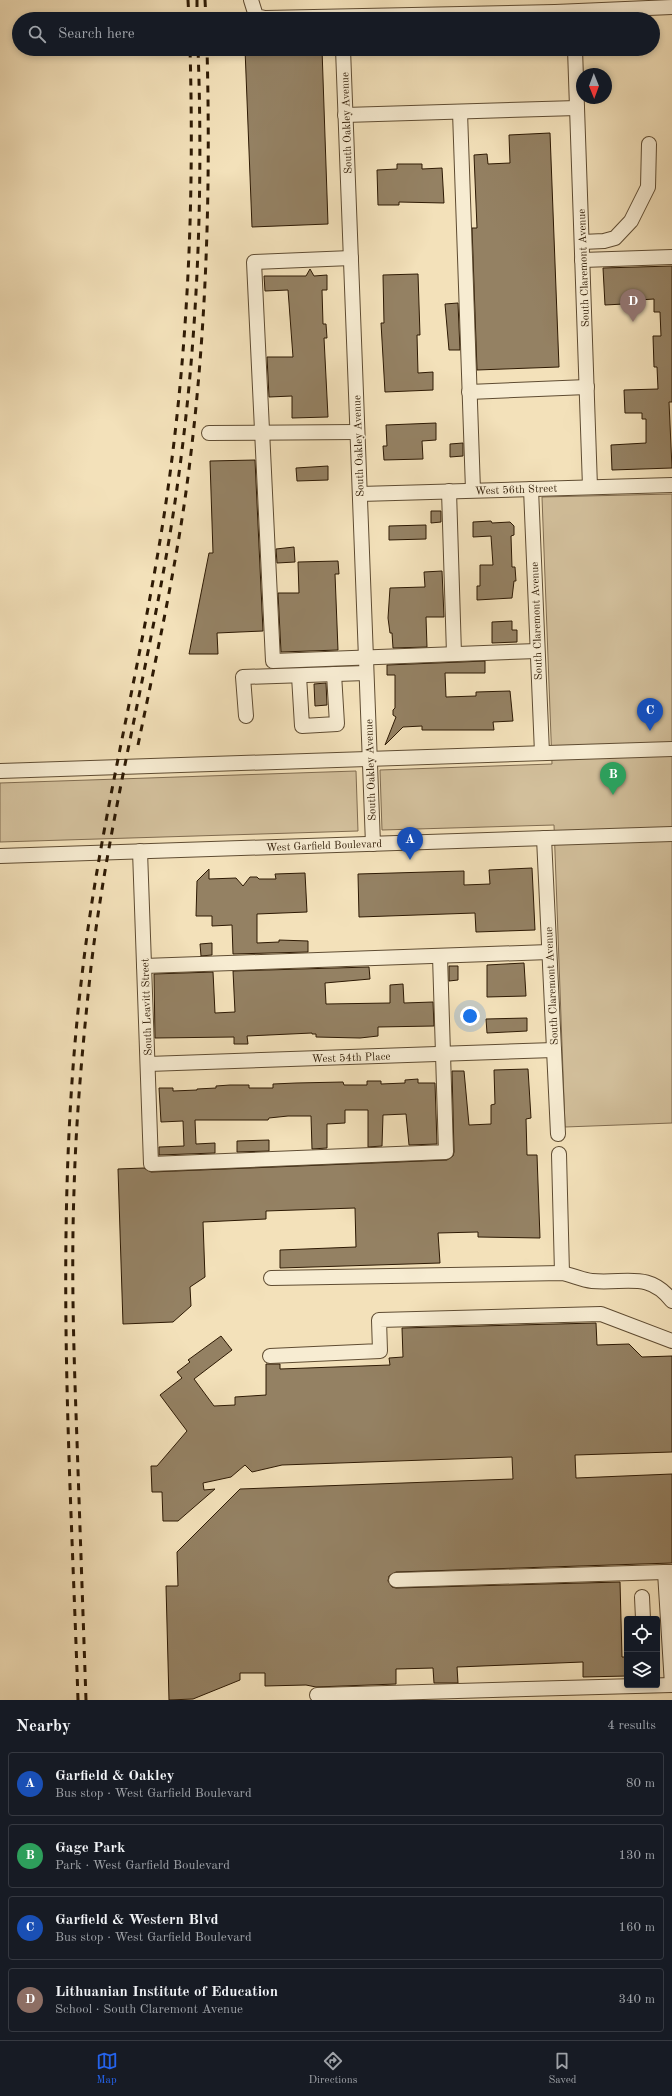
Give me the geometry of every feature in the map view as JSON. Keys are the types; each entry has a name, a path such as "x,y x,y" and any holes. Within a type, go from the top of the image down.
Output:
{"street":[{"path":"250,0 254,12"},
{"path":"516,12 672,7"},
{"name":"South Oakley Avenue","path":"343,56 373,844"},
{"name":"South Claremont Avenue","path":"575,56 590,487"},
{"path":"345,115 577,108"},
{"path":"460,112 472,490"},
{"path":"582,242 604,241 615,238 630,221 648,187 649,144"},
{"path":"582,260 672,257"},
{"path":"351,258 254,262 273,661 537,651"},
{"path":"469,392 587,387"},
{"path":"209,432 357,432"},
{"name":"West 56th Street","path":"360,494 672,484"},
{"name":"South Claremont Avenue","path":"531,489 542,753"},
{"path":"449,491 454,654"},
{"path":"246,716 243,677 366,673"},
{"path":"299,676 302,726 337,724 334,674"},
{"path":"0,771 672,749"},
{"name":"West Garfield Boulevard","path":"0,856 672,834"},
{"name":"South Claremont Avenue","path":"544,838 558,1134"},
{"name":"South Leavitt Street","path":"140,851 151,1164 446,1152 443,1054"},
{"path":"144,966 549,952"},
{"path":"440,956 443,1054"},
{"name":"West 54th Place","path":"148,1064 554,1050"},
{"path":"558,1154 562,1273"},
{"path":"271,1278 562,1273 591,1281 648,1281 663,1290 672,1301"},
{"path":"270,1356 380,1351 379,1320 601,1314 672,1341"},
{"path":"396,1580 669,1572 672,1685 660,1685"},
{"path":"642,1597 643,1616"},
{"path":"317,1695 624,1686"}],"shaded area":[{"path":"672,494 672,1123 565,1127 554,825 382,830 380,770 552,764 542,497"},
{"path":"356,771 358,831 0,842 0,783"}],"building":[{"path":"245,56 322,56 328,224 252,227"},
{"path":"550,133 559,367 477,370 472,228 477,228 474,155 487,154 488,164 510,163 509,135"},
{"path":"397,164 422,164 422,169 442,168 444,203 399,202 399,205 378,205 377,170 397,169"},
{"path":"672,266 672,402 669,402 672,468 612,470 611,445 646,443 646,419 642,419 642,413 625,413 624,390 658,389 657,367 654,367 653,336 661,336 660,312 654,312 654,299 624,301 624,304 605,305 603,268"},
{"path":"310,269 314,276 327,275 327,290 322,290 323,324 326,324 327,338 324,338 328,417 292,418 292,396 269,397 267,357 293,357 288,290 265,291 264,276 306,276"},
{"path":"418,274 420,335 417,335 418,373 433,372 433,390 385,392 381,323 384,323 383,275"},
{"path":"458,303 460,350 449,350 445,304"},
{"path":"436,423 436,440 422,441 423,459 384,460 383,446 387,446 386,425"},
{"path":"463,443 463,456 450,457 450,444"},
{"path":"255,460 263,631 217,633 218,654 189,654 209,553 213,553 210,461"},
{"path":"328,466 328,480 297,481 296,468"},
{"path":"431,511 441,511 441,522 431,523"},
{"path":"491,521 492,523 510,522 514,526 514,535 511,536 512,567 515,567 516,581 514,581 512,598 477,600 477,586 480,586 480,565 493,565 491,536 473,537 473,522"},
{"path":"426,525 426,539 389,540 389,526"},
{"path":"294,547 295,562 277,563 276,549"},
{"path":"338,561 339,574 335,574 338,650 281,652 278,593 299,593 298,562"},
{"path":"442,571 444,617 426,617 427,647 393,648 392,633 390,633 388,618 390,588 425,587 424,572"},
{"path":"512,621 512,630 517,630 517,642 492,643 492,622"},
{"path":"485,661 485,673 445,673 446,697 476,696 476,692 510,691 513,721 493,722 494,730 422,730 422,726 403,727 385,745 396,717 393,715 393,710 395,708 395,675 387,675 387,665"},
{"path":"326,683 327,705 315,706 314,684"},
{"path":"532,868 535,930 476,932 475,913 359,917 358,874 464,871 464,885 490,884 489,870"},
{"path":"209,869 209,879 236,878 243,886 250,877 257,877 259,879 276,879 275,874 305,873 307,912 257,914 257,943 279,942 279,940 308,941 308,952 233,954 232,925 212,926 212,916 196,916 197,881"},
{"path":"212,943 212,955 201,956 200,944"},
{"path":"524,963 526,996 487,997 487,965"},
{"path":"449,966 458,966 458,980 449,981"},
{"path":"369,967 370,979 325,983 326,1004 390,1003 390,985 403,984 404,1003 433,1002 434,1026 378,1027 378,1036 360,1038 316,1037 316,1034 312,1033 247,1036 248,1044 234,1044 234,1037 155,1038 154,974 213,972 215,1013 235,1012 233,971"},
{"path":"527,1018 527,1031 487,1033 486,1019"},
{"path":"528,1069 531,1118 526,1119 527,1155 537,1155 540,1238 478,1237 478,1232 438,1233 440,1263 280,1268 280,1250 356,1247 355,1208 266,1211 266,1219 203,1222 205,1277 190,1287 191,1306 173,1322 123,1324 118,1169 144,1168 151,1172 447,1160 453,1156 454,1152 452,1071 464,1071 469,1125 491,1124 491,1105 495,1104 494,1070"},
{"path":"418,1079 418,1083 435,1083 437,1144 409,1145 406,1114 383,1115 382,1146 368,1147 368,1110 345,1110 345,1123 327,1124 327,1148 312,1149 311,1116 288,1116 269,1118 268,1120 195,1120 196,1144 215,1143 215,1153 159,1155 159,1147 184,1146 183,1121 161,1122 159,1088 173,1088 173,1091 216,1088 216,1086 249,1085 249,1088 273,1088 273,1084 343,1082 344,1085 367,1085 367,1081 381,1081 381,1084 405,1083 405,1080"},
{"path":"269,1140 269,1151 237,1152 237,1141"},
{"path":"596,1323 597,1345 629,1344 642,1357 672,1356 672,1452 575,1455 576,1478 672,1474 672,1563 396,1572 389,1576 388,1581 392,1587 396,1588 620,1582 624,1676 583,1677 583,1662 457,1667 458,1683 434,1683 433,1668 396,1669 396,1684 316,1687 306,1685 265,1686 265,1673 240,1673 240,1680 193,1699 169,1700 166,1586 178,1586 177,1552 240,1489 513,1479 512,1457 282,1465 252,1472 245,1465 231,1477 203,1483 204,1490 215,1489 178,1521 163,1521 162,1492 152,1492 151,1466 157,1466 187,1431 160,1395 182,1378 177,1372 190,1362 188,1360 221,1336 232,1350 194,1379 214,1406 235,1405 235,1397 266,1395 266,1364 280,1364 280,1369 390,1365 389,1358 403,1357 402,1328"}],"railway":[{"path":"188,0 189,12"},
{"path":"197,0 197,12"},
{"path":"205,0 206,12"},
{"path":"78,1700 66,1337 68,1156 73,1065 82,975 97,872 147,616 175,436 186,308 189,243 191,178 190,56"},
{"path":"86,1700 73,1316 73,1222 78,1107 88,995 98,913 117,806 169,540 186,418 192,356 199,233 200,110 198,56"},
{"path":"138,745 175,560 185,499 198,387 207,218 207,56"}],"place":[{"name":"Lithuanian Institute of Education","path":"633,322"},
{"name":"Garfield & Western Blvd","path":"650,731"},
{"name":"Gage Park","path":"613,795"},
{"name":"Garfield & Oakley","path":"410,860"}]}
